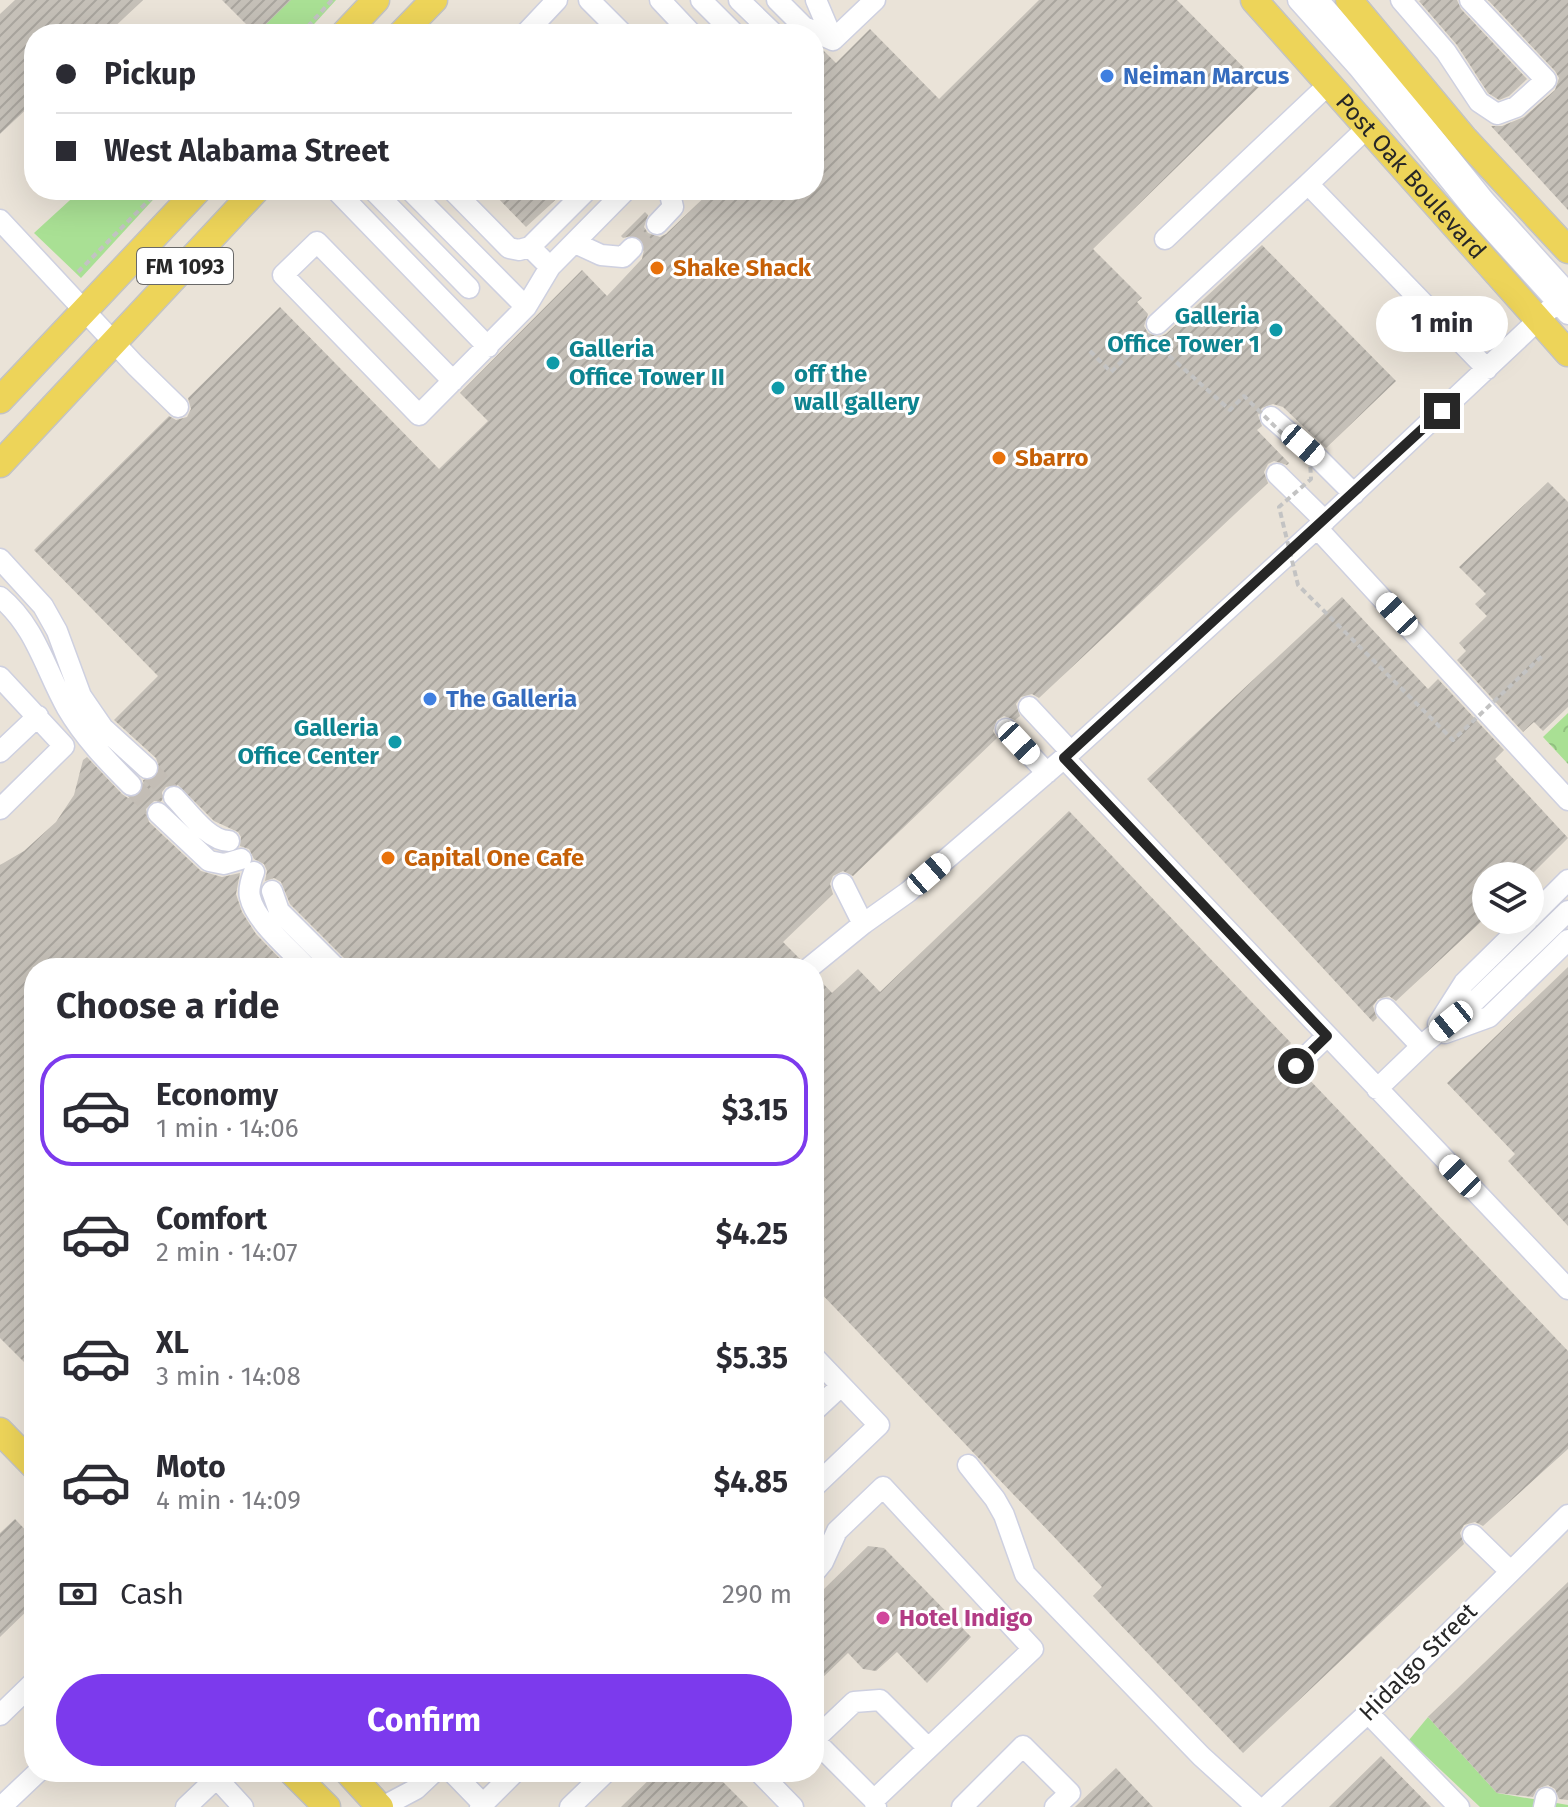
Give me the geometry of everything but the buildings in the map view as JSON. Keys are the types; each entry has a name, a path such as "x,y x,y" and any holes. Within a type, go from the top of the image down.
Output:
{"main road":[{"path":"354,24 376,0"},
{"path":"411,24 434,0"},
{"name":"Post Oak Boulevard","path":"1254,0 1568,353"},
{"path":"1349,0 1464,138 1568,250"},
{"name":"FM 1093","path":"0,400 189,200"},
{"name":"FM 1093","path":"0,464 247,200"},
{"path":"0,1431 24,1456"},
{"path":"302,1782 327,1807"},
{"path":"360,1782 381,1807"}],"street":[{"path":"534,24 557,0"},
{"path":"589,0 613,24"},
{"path":"660,0 683,24"},
{"path":"701,0 725,24"},
{"path":"739,0 764,24"},
{"path":"777,0 794,24"},
{"path":"816,0 833,40"},
{"path":"833,40 875,0"},
{"path":"1298,0 1358,67 1474,210 1566,299"},
{"path":"1318,0 1366,53 1566,299"},
{"path":"1401,0 1446,52 1479,102 1497,114 1516,107 1546,80 1470,0"},
{"path":"824,37 833,40"},
{"path":"1165,239 1330,83"},
{"path":"1157,324 1369,126"},
{"path":"1308,184 1487,369"},
{"path":"348,200 488,347"},
{"path":"383,200 469,288"},
{"path":"420,200 526,307"},
{"path":"462,200 509,248 519,250 530,247 577,200"},
{"path":"453,381 317,242 283,275 419,415 488,347 526,307 550,267 616,200"},
{"path":"657,224 673,207 671,200"},
{"path":"0,220 178,407"},
{"path":"575,243 601,255 623,257 632,248"},
{"path":"530,247 550,267"},
{"path":"821,958 908,892 1068,755 1321,525 1538,321 1566,299"},
{"path":"1271,417 1354,494"},
{"path":"1277,474 1568,800"},
{"path":"0,559 43,606 57,631 81,696 103,728 147,768"},
{"path":"0,597 22,620 41,649 66,707 90,741 131,785"},
{"path":"0,612 41,649"},
{"path":"0,677 64,746 0,809"},
{"path":"1029,707 1068,755 1327,1036 1568,1289"},
{"path":"0,752 38,716"},
{"path":"1006,729 1047,773"},
{"path":"174,797 210,833 221,841 229,841"},
{"path":"158,813 209,861 247,865 252,904 298,958"},
{"path":"1544,904 1568,880"},
{"path":"843,884 863,924"},
{"path":"272,891 279,911 326,958"},
{"path":"1377,1089 1424,1043 1475,1001 1568,911"},
{"path":"1424,1043 1464,983 1514,934"},
{"path":"1424,1043 1489,1017 1568,940"},
{"path":"1386,1009 1424,1043"},
{"path":"1296,1066 1327,1036"},
{"path":"824,1368 879,1425 824,1477"},
{"path":"824,1402 841,1386"},
{"path":"968,1465 1004,1515 1025,1574 1194,1750 1257,1807"},
{"path":"824,1560 837,1531 883,1487 1033,1649 928,1748 875,1804 824,1750"},
{"name":"Hidalgo Street","path":"1266,1807 1368,1713 1568,1515"},
{"path":"1473,1535 1510,1571"},
{"path":"0,1715 24,1692"},
{"path":"824,1730 854,1702 880,1700 928,1748"},
{"path":"1368,1713 1459,1807"},
{"path":"962,1807 1023,1746 1070,1793 1055,1807"},
{"path":"1,1807 27,1782"},
{"path":"186,1807 209,1782"},
{"path":"223,1782 243,1807"},
{"path":"381,1807 423,1782"},
{"path":"461,1782 482,1805 505,1782"},
{"path":"570,1807 596,1782"},
{"path":"769,1782 793,1807"}],"path":[{"path":"310,24 332,0"},
{"path":"82,270 149,200"},
{"path":"1090,351 1111,372 1147,336 1230,410 1244,396 1310,461 1311,479 1279,507 1298,585 1453,740 1542,656"}],"green space":[{"path":"285,0 336,0 314,24 260,24"},
{"path":"70,200 153,200 81,278 34,233"},
{"path":"1568,713 1568,764 1543,737"},
{"path":"1428,1717 1497,1793 1568,1807 1480,1807 1409,1740"}],"tunnel":[{"path":"632,248 657,224"},
{"path":"147,768 174,797"},
{"path":"131,785 158,813"}],"place":[{"name":"Neiman Marcus","path":"1107,76"},
{"name":"Shake Shack","path":"657,268"},
{"name":"Galleria Office Tower 1","path":"1276,330"},
{"name":"Galleria Office Tower II","path":"553,363"},
{"name":"off the wall gallery","path":"778,388"},
{"name":"Sbarro","path":"999,458"},
{"name":"The Galleria","path":"430,699"},
{"name":"Galleria Office Center","path":"395,742"},
{"name":"Capital One Cafe","path":"388,858"},
{"name":"Hotel Indigo","path":"883,1618"}],"route":[{"path":"1296,1066 1327,1036 1064,758 1442,411"}]}
